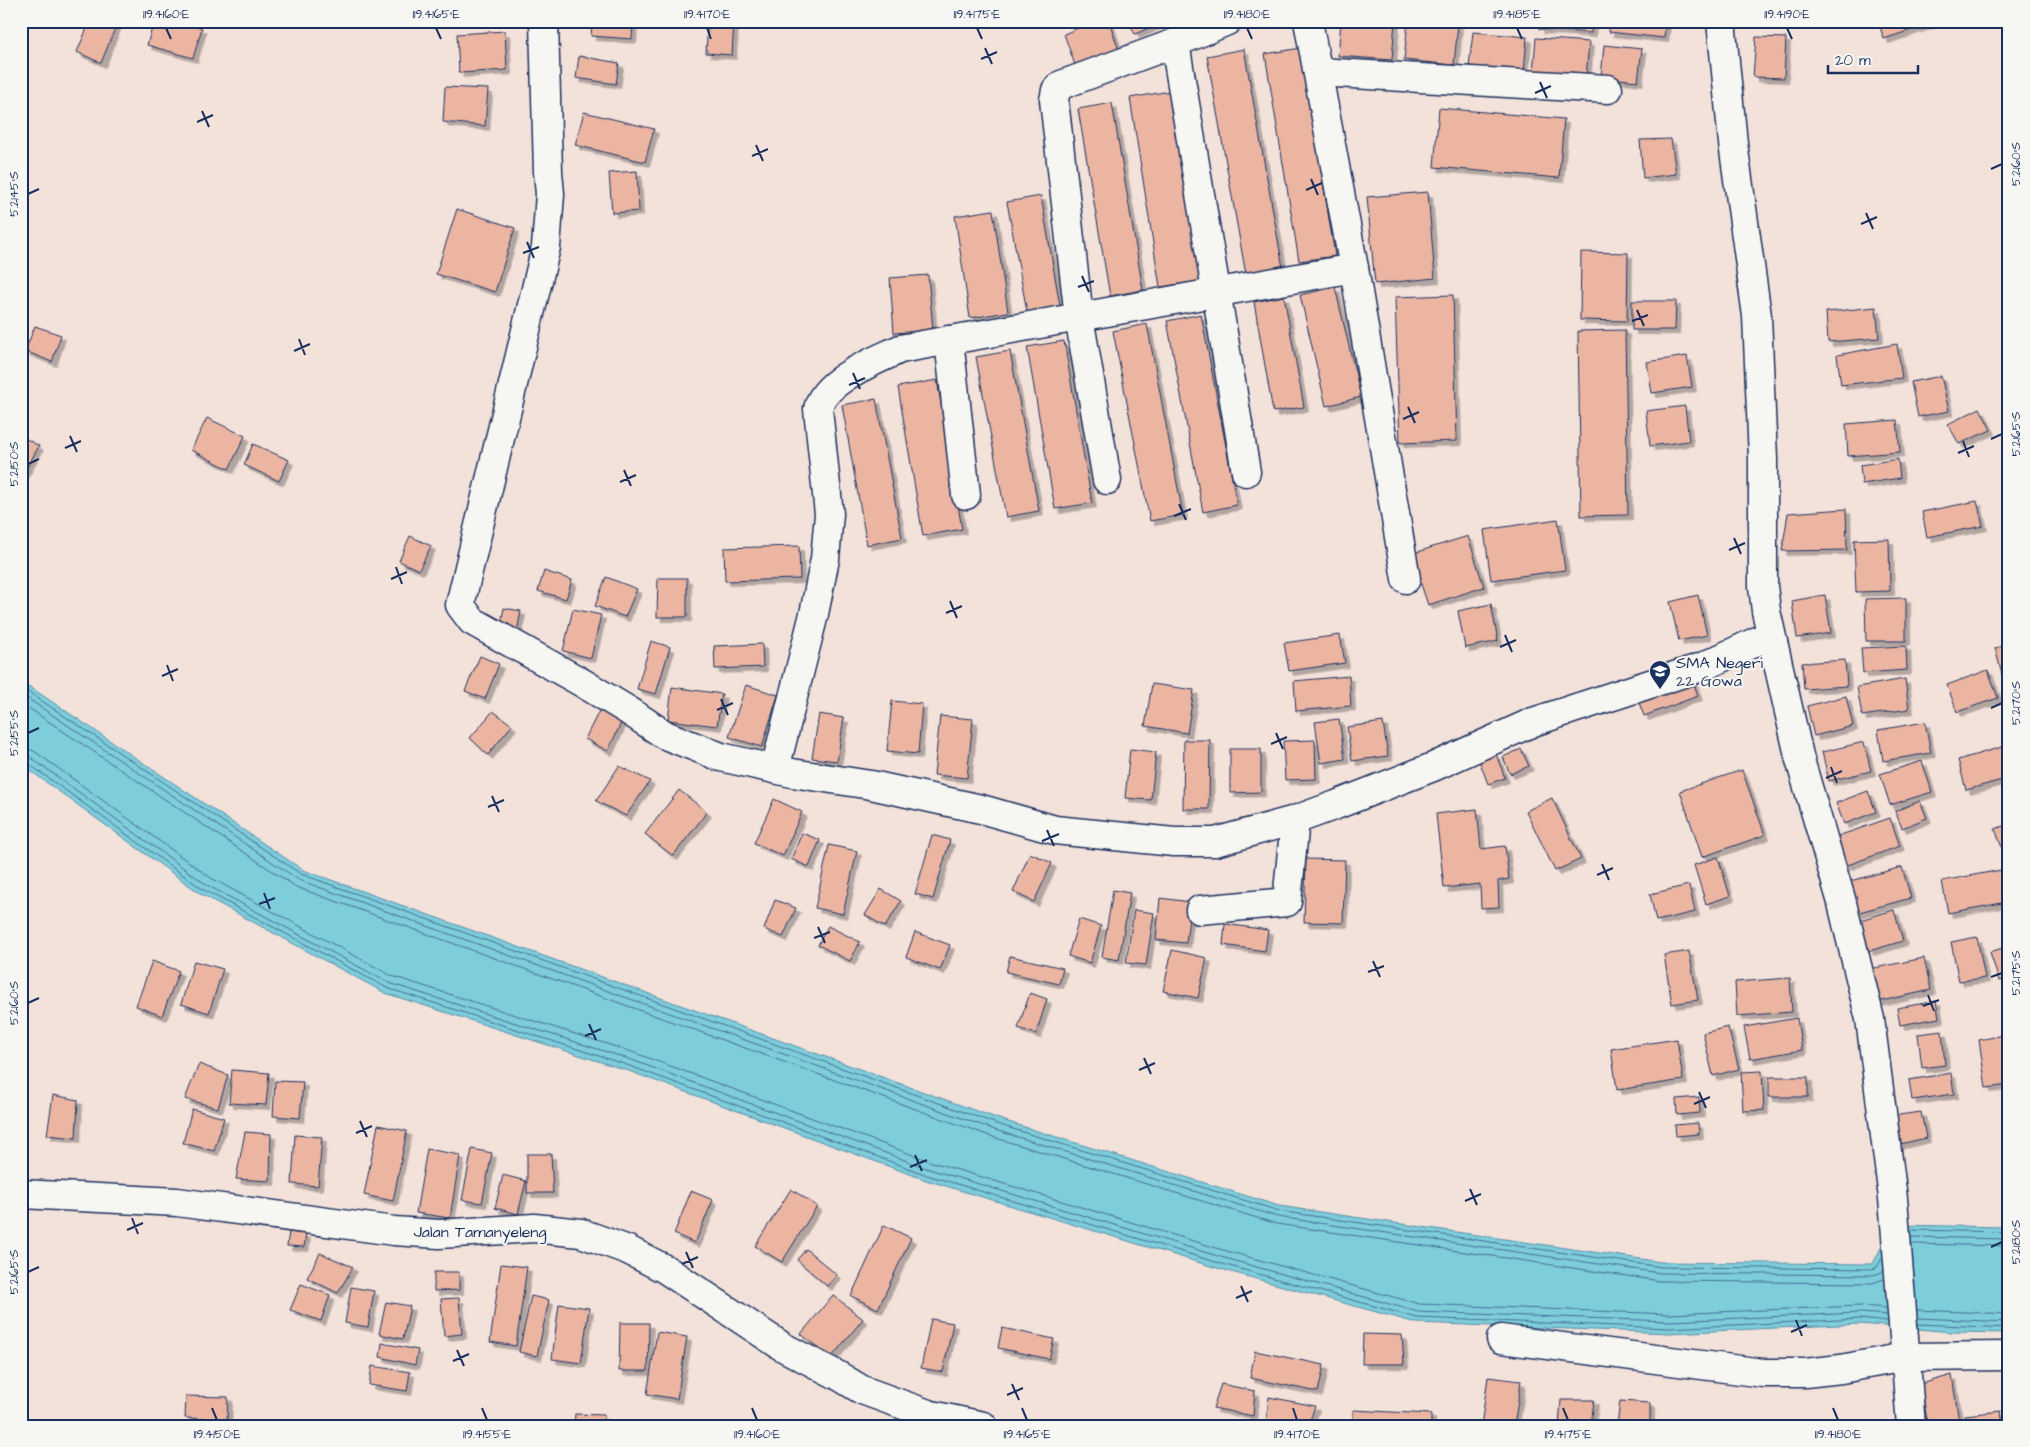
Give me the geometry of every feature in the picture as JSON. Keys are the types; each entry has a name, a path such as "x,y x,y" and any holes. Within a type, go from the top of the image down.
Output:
{"street":[{"path":"544,21 550,194 546,247 460,605 472,621 581,682 666,735 721,757 775,769 871,785 981,809 1055,830 1150,841 1215,842 1295,820 1336,806 1533,722 1702,667 1770,635"},
{"path":"1107,480 1080,317 1054,100 1056,90 1060,85 1176,43 1227,21"},
{"path":"1308,21 1354,268 1406,579"},
{"path":"1721,21 1733,143 1757,316 1761,370 1763,459 1763,586 1770,635 1800,760 1841,899 1870,1020 1893,1198 1911,1426"},
{"path":"1176,43 1246,472"},
{"path":"1318,72 1608,89"},
{"path":"775,769 814,614 825,559 829,514 819,416 820,399 831,387 864,366 900,349 1354,268"},
{"path":"950,340 966,495"},
{"path":"1200,910 1287,902 1295,820"},
{"name":"Jalan Tamanyeleng","path":"21,1194 177,1202 394,1231 440,1234 534,1228 581,1233 628,1250 665,1269 783,1347 862,1390 931,1415 983,1426"},
{"path":"1501,1339 1763,1373 1805,1373 1841,1369 1905,1347 2009,1356"}],"water":[{"path":"21,681 303,870 1002,1120 1279,1206 1661,1262 1873,1264 1892,1225 2009,1227 2009,1333 1952,1332 1860,1324 1670,1333 1416,1323 1217,1268 926,1180 626,1070 385,993 201,894 21,764"}],"building":[{"path":"90,21 118,21 101,63 77,52"},
{"path":"154,21 180,21 202,28 193,58 147,45"},
{"path":"592,21 633,21 632,39 591,36"},
{"path":"708,21 734,21 732,55 706,53"},
{"path":"1094,21 1109,21 1122,59 1075,65 1064,34"},
{"path":"1128,21 1165,21 1135,34"},
{"path":"1341,21 1395,21 1392,60 1338,56"},
{"path":"1408,21 1458,24 1454,65 1404,60"},
{"path":"1540,21 1592,21 1591,33 1539,29"},
{"path":"1610,21 1666,21 1664,38 1609,32"},
{"path":"1878,21 1938,21 1884,39"},
{"path":"505,31 507,70 459,73 457,34"},
{"path":"1473,32 1527,37 1524,72 1469,67"},
{"path":"1756,37 1786,38 1784,78 1753,77"},
{"path":"1536,38 1589,42 1586,77 1533,73"},
{"path":"1604,45 1642,49 1638,81 1601,77"},
{"path":"1301,48 1335,256 1299,261 1265,54"},
{"path":"1244,49 1283,268 1246,275 1207,56"},
{"path":"579,56 619,63 616,84 576,78"},
{"path":"445,87 488,89 485,126 443,122"},
{"path":"1170,91 1200,281 1160,287 1130,98"},
{"path":"1112,103 1143,290 1110,296 1078,109"},
{"path":"1439,108 1564,119 1559,178 1434,167"},
{"path":"584,112 654,129 645,162 575,145"},
{"path":"1671,139 1676,174 1643,178 1640,140"},
{"path":"637,171 639,211 612,213 609,173"},
{"path":"1428,192 1435,278 1375,284 1367,197"},
{"path":"1041,196 1060,306 1027,312 1007,202"},
{"path":"457,209 515,228 495,292 436,274"},
{"path":"993,210 1008,312 970,318 955,216"},
{"path":"1581,252 1628,253 1627,321 1580,320"},
{"path":"928,275 933,330 894,333 890,278"},
{"path":"1335,287 1361,397 1326,406 1300,295"},
{"path":"1453,295 1457,441 1400,443 1395,297"},
{"path":"1284,296 1304,407 1273,412 1254,302"},
{"path":"1632,301 1676,301 1675,330 1632,330"},
{"path":"1876,307 1879,338 1828,342 1826,312"},
{"path":"1201,314 1237,505 1203,512 1167,321"},
{"path":"1147,324 1183,515 1150,521 1113,331"},
{"path":"35,326 61,335 52,362 25,351"},
{"path":"1625,330 1628,515 1581,516 1578,331"},
{"path":"1064,341 1092,503 1055,509 1027,347"},
{"path":"1897,344 1902,378 1841,385 1837,355"},
{"path":"1010,351 1039,511 1006,517 976,357"},
{"path":"1687,356 1692,387 1652,393 1647,362"},
{"path":"1941,376 1949,411 1918,417 1911,382"},
{"path":"937,380 962,529 923,536 898,387"},
{"path":"876,399 902,538 867,545 842,405"},
{"path":"1685,406 1689,441 1650,446 1646,411"},
{"path":"1980,408 1991,430 1959,444 1948,424"},
{"path":"207,418 245,436 229,469 191,450"},
{"path":"1897,420 1900,452 1848,456 1846,424"},
{"path":"21,436 39,446 21,478"},
{"path":"253,444 289,460 279,481 244,465"},
{"path":"1898,459 1900,478 1862,484 1860,465"},
{"path":"1977,501 1983,526 1927,537 1922,512"},
{"path":"1846,509 1847,550 1782,551 1788,513"},
{"path":"1558,519 1565,570 1491,580 1484,530"},
{"path":"410,536 431,546 419,570 399,561"},
{"path":"1468,536 1484,587 1428,605 1411,554"},
{"path":"1889,539 1890,591 1856,592 1854,540"},
{"path":"799,546 800,579 725,581 724,548"},
{"path":"544,571 572,580 566,599 538,591"},
{"path":"606,577 637,589 625,617 595,606"},
{"path":"658,578 687,578 687,617 657,617"},
{"path":"1698,595 1707,635 1679,641 1670,602"},
{"path":"1825,595 1831,633 1797,638 1792,601"},
{"path":"1906,598 1906,641 1866,641 1865,599"},
{"path":"1491,604 1498,641 1465,648 1458,611"},
{"path":"504,608 521,611 517,632 500,628"},
{"path":"573,609 601,615 591,658 563,651"},
{"path":"1340,635 1345,663 1289,671 1284,643"},
{"path":"651,641 670,647 656,694 637,689"},
{"path":"762,644 763,667 715,669 714,646"},
{"path":"2009,644 2009,689 2006,690 1995,648"},
{"path":"1906,646 1907,670 1863,673 1861,648"},
{"path":"480,656 499,664 485,699 465,691"},
{"path":"1845,660 1847,686 1804,689 1802,663"},
{"path":"1988,670 1998,698 1957,712 1947,685"},
{"path":"1349,676 1351,706 1296,711 1294,681"},
{"path":"1905,679 1909,709 1862,716 1857,687"},
{"path":"1693,681 1698,696 1644,716 1638,700"},
{"path":"1152,684 1194,690 1187,733 1145,726"},
{"path":"746,685 778,695 762,747 729,737"},
{"path":"672,687 722,694 717,726 668,720"},
{"path":"1846,696 1853,726 1814,736 1807,706"},
{"path":"892,701 922,704 918,754 887,751"},
{"path":"600,709 621,723 608,751 585,739"},
{"path":"493,711 512,725 488,755 470,738"},
{"path":"819,714 844,718 837,761 812,758"},
{"path":"940,716 973,719 967,778 934,775"},
{"path":"1339,719 1345,759 1321,763 1315,722"},
{"path":"1383,722 1388,756 1352,761 1347,727"},
{"path":"1925,722 1931,753 1883,761 1878,730"},
{"path":"1184,740 1210,740 1209,809 1183,809"},
{"path":"1315,740 1316,779 1285,780 1283,741"},
{"path":"1864,742 1871,771 1829,781 1822,752"},
{"path":"2005,746 2009,761 2009,778 1966,790 1958,760"},
{"path":"1130,749 1156,752 1151,800 1125,798"},
{"path":"1230,749 1261,749 1261,792 1230,793"},
{"path":"1521,749 1529,766 1510,774 1503,757"},
{"path":"1496,754 1505,778 1488,784 1479,760"},
{"path":"1922,761 1932,792 1890,805 1880,774"},
{"path":"619,766 650,781 626,816 596,801"},
{"path":"1742,770 1765,835 1702,857 1680,791"},
{"path":"679,790 707,812 673,856 645,834"},
{"path":"1868,791 1876,812 1844,824 1836,803"},
{"path":"1552,798 1581,859 1555,871 1526,811"},
{"path":"774,799 802,812 783,856 754,843"},
{"path":"1920,801 1927,818 1902,828 1895,811"},
{"path":"1477,809 1481,849 1505,846 1509,879 1498,881 1499,907 1481,908 1480,884 1444,888 1436,814"},
{"path":"1890,818 1900,846 1845,866 1835,837"},
{"path":"2009,824 2009,863 2008,863 1995,829"},
{"path":"802,833 820,840 809,867 791,859"},
{"path":"932,835 950,840 933,899 915,894"},
{"path":"829,845 857,851 843,914 815,908"},
{"path":"1030,853 1052,863 1034,902 1013,892"},
{"path":"1718,857 1730,896 1706,904 1694,865"},
{"path":"1306,859 1345,860 1343,923 1304,922"},
{"path":"1902,867 1911,898 1852,914 1843,883"},
{"path":"2001,870 2007,902 1948,913 1942,881"},
{"path":"1689,885 1695,912 1656,921 1650,894"},
{"path":"881,889 901,901 885,927 865,915"},
{"path":"1113,890 1130,893 1119,960 1102,957"},
{"path":"1160,898 1191,902 1186,943 1156,940"},
{"path":"775,900 796,908 783,937 764,929"},
{"path":"1134,910 1154,913 1146,965 1126,963"},
{"path":"1894,910 1903,941 1869,951 1860,920"},
{"path":"1079,919 1101,926 1090,963 1068,956"},
{"path":"1225,924 1268,930 1265,951 1223,945"},
{"path":"828,926 860,942 850,961 818,945"},
{"path":"915,932 950,945 940,970 906,957"},
{"path":"1977,937 1985,978 1959,981 1951,942"},
{"path":"2009,946 2009,978 1999,981 1990,952"},
{"path":"1172,950 1207,958 1198,998 1163,991"},
{"path":"1689,951 1698,1000 1672,1004 1664,955"},
{"path":"1010,956 1063,968 1059,984 1006,972"},
{"path":"1924,958 1931,990 1877,1002 1870,969"},
{"path":"152,961 179,971 162,1016 136,1006"},
{"path":"194,961 223,969 209,1013 181,1004"},
{"path":"1790,978 1792,1012 1737,1016 1735,982"},
{"path":"1030,993 1047,999 1036,1034 1018,1028"},
{"path":"1936,1001 1939,1018 1900,1025 1897,1008"},
{"path":"1797,1018 1802,1050 1750,1059 1744,1027"},
{"path":"1728,1027 1739,1069 1713,1076 1703,1033"},
{"path":"1942,1031 1945,1065 1922,1068 1918,1034"},
{"path":"2004,1035 2009,1066 2009,1085 1986,1088 1979,1040"},
{"path":"1677,1039 1683,1080 1617,1090 1611,1049"},
{"path":"199,1064 228,1075 218,1108 185,1099"},
{"path":"232,1070 269,1073 266,1105 229,1103"},
{"path":"1762,1071 1764,1110 1743,1111 1741,1072"},
{"path":"1951,1073 1954,1094 1912,1100 1909,1080"},
{"path":"1769,1077 1808,1077 1808,1097 1769,1097"},
{"path":"275,1081 303,1082 300,1118 273,1116"},
{"path":"53,1095 78,1100 76,1138 47,1135"},
{"path":"1699,1097 1700,1113 1677,1115 1676,1099"},
{"path":"192,1109 224,1118 214,1151 183,1143"},
{"path":"1921,1112 1926,1138 1896,1145 1892,1116"},
{"path":"1698,1123 1699,1134 1676,1136 1675,1125"},
{"path":"378,1125 407,1131 393,1201 364,1195"},
{"path":"245,1132 271,1134 270,1181 236,1179"},
{"path":"295,1135 322,1137 318,1186 292,1184"},
{"path":"427,1149 460,1155 450,1218 416,1213"},
{"path":"472,1149 492,1153 482,1203 462,1200"},
{"path":"527,1154 551,1154 553,1193 527,1193"},
{"path":"503,1175 526,1181 518,1214 495,1208"},
{"path":"791,1189 817,1206 782,1262 755,1246"},
{"path":"691,1191 713,1200 695,1243 674,1234"},
{"path":"884,1225 911,1238 878,1309 851,1296"},
{"path":"289,1232 306,1234 304,1247 287,1246"},
{"path":"806,1249 837,1275 827,1286 797,1260"},
{"path":"320,1253 353,1267 338,1293 307,1278"},
{"path":"501,1264 527,1267 516,1346 490,1342"},
{"path":"434,1272 459,1272 459,1290 434,1291"},
{"path":"301,1284 330,1295 321,1321 290,1310"},
{"path":"351,1287 374,1291 368,1327 345,1323"},
{"path":"833,1295 863,1319 831,1358 801,1334"},
{"path":"531,1296 549,1300 537,1356 519,1352"},
{"path":"459,1298 462,1334 444,1336 441,1299"},
{"path":"386,1302 410,1306 403,1339 379,1334"},
{"path":"559,1304 589,1308 581,1363 552,1359"},
{"path":"931,1319 953,1323 943,1372 921,1368"},
{"path":"620,1323 649,1323 648,1371 619,1371"},
{"path":"1002,1328 1054,1339 1049,1359 998,1348"},
{"path":"657,1332 687,1337 677,1399 647,1394"},
{"path":"1363,1334 1402,1335 1404,1364 1362,1364"},
{"path":"382,1343 418,1350 415,1365 380,1357"},
{"path":"1255,1351 1324,1365 1318,1392 1250,1378"},
{"path":"372,1366 410,1372 407,1391 369,1385"},
{"path":"1952,1375 1959,1422 1928,1426 1921,1384"},
{"path":"1488,1377 1521,1381 1514,1426 1481,1426"},
{"path":"1221,1384 1255,1391 1253,1416 1213,1408"},
{"path":"186,1396 228,1397 227,1420 185,1418"},
{"path":"1269,1397 1315,1406 1308,1426 1283,1426 1266,1421"},
{"path":"2003,1399 2009,1399 2009,1426 2006,1426"},
{"path":"1561,1400 1594,1400 1591,1426 1559,1426"},
{"path":"1620,1401 1650,1403 1650,1426 1617,1426"},
{"path":"1353,1410 1431,1414 1431,1426 1353,1426"},
{"path":"2001,1411 2003,1426 1966,1426 1965,1415"},
{"path":"575,1414 604,1415 604,1426 574,1426"}],"place":[{"name":"SMA Negeri 22 Gowa","path":"1660,690"}]}
